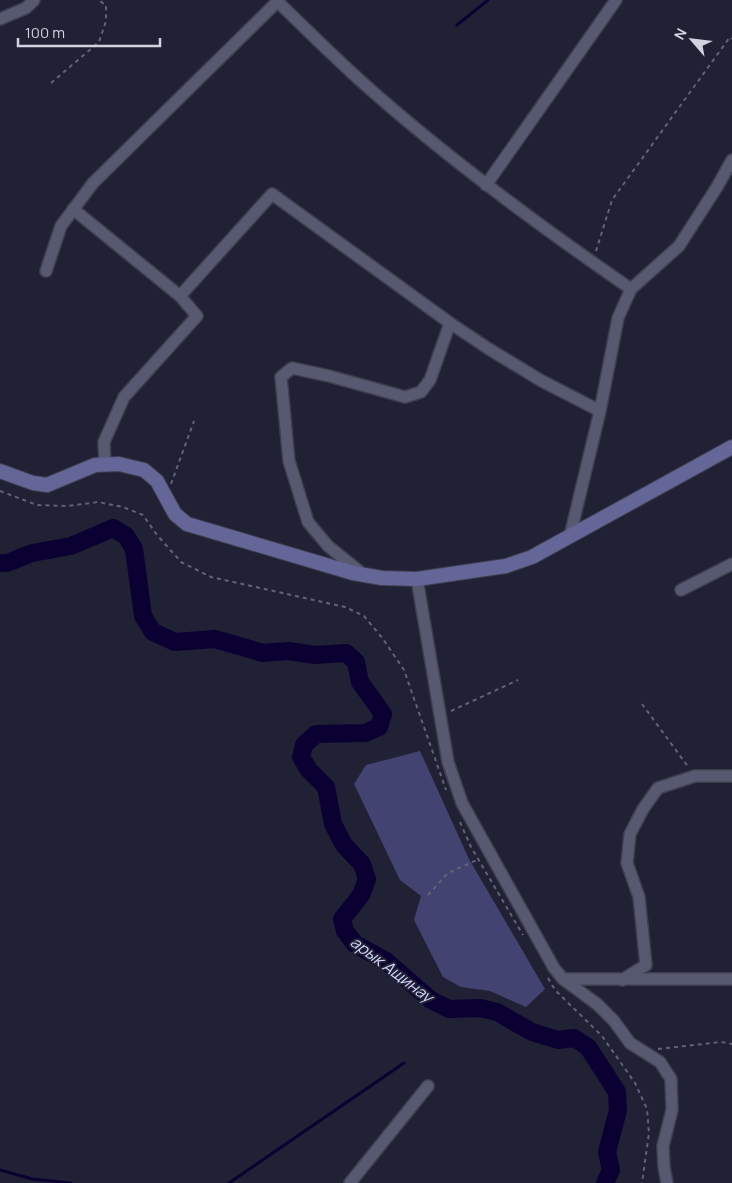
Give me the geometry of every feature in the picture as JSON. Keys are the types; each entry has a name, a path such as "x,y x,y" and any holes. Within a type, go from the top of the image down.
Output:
{"main road":[{"path":"0,471 47,485 95,465 119,464 144,470 157,480 175,514 187,524 353,573 382,578 417,579 506,566 532,557 732,447"}],"street":[{"path":"0,19 26,8 34,0"},
{"path":"486,185 616,0"},
{"path":"46,271 61,226 93,183 279,1 362,83 486,185 630,290"},
{"path":"570,536 600,411 618,318 630,290 679,246 718,188 732,160"},
{"path":"180,296 272,194 450,323 540,380 600,411"},
{"path":"73,209 180,296 197,316 124,397 104,442 105,465"},
{"path":"364,575 328,546 308,522 289,461 281,378 292,368 329,376 404,397 421,392 430,380 450,323"},
{"path":"681,590 732,564"},
{"path":"417,579 448,762 459,794 489,853 554,968 563,979 597,1004 630,1043 660,1062 671,1079 672,1110 663,1146 664,1167 668,1183"},
{"path":"622,980 646,965 639,897 627,863 630,834 642,808 658,788 695,776 732,776"},
{"path":"563,979 732,979"},
{"path":"350,1183 428,1086"}],"path":[{"path":"51,83 99,42 106,21 106,6 98,0"},
{"path":"592,263 612,200 730,37 732,38"},
{"path":"166,498 194,421"},
{"path":"0,491 37,505 68,506 98,502 123,506 143,515 157,535 181,562 210,577 345,607 364,616 383,639 404,670 446,790"},
{"path":"440,716 518,680"},
{"path":"642,704 695,776"},
{"path":"456,815 478,859 526,941"},
{"path":"428,895 448,873 489,853"},
{"path":"546,974 555,990 602,1036 635,1083 647,1110 650,1133 642,1183"},
{"path":"643,1051 721,1042 732,1044"}],"shaded area":[{"path":"420,751 469,859 545,989 526,1007 490,991 461,987 443,977 414,920 421,896 400,880 354,784 366,765"}],"waterway":[{"path":"457,25 488,0"},
{"name":"арык Ащинау","path":"0,563 7,563 32,553 71,546 113,528 126,536 134,549 143,616 153,632 175,642 215,639 263,653 288,651 315,655 346,653 356,662 360,682 383,714 379,727 365,733 316,734 304,745 301,757 309,770 326,787 333,824 344,845 362,864 367,879 361,895 342,919 345,931 355,944 386,961 431,1000 449,1009 480,1008 497,1012 532,1032 558,1040 574,1038 588,1047 617,1092 618,1110 607,1152 611,1170 605,1183"},
{"path":"229,1183 404,1063"},
{"path":"0,1170 32,1179 71,1183"}]}
